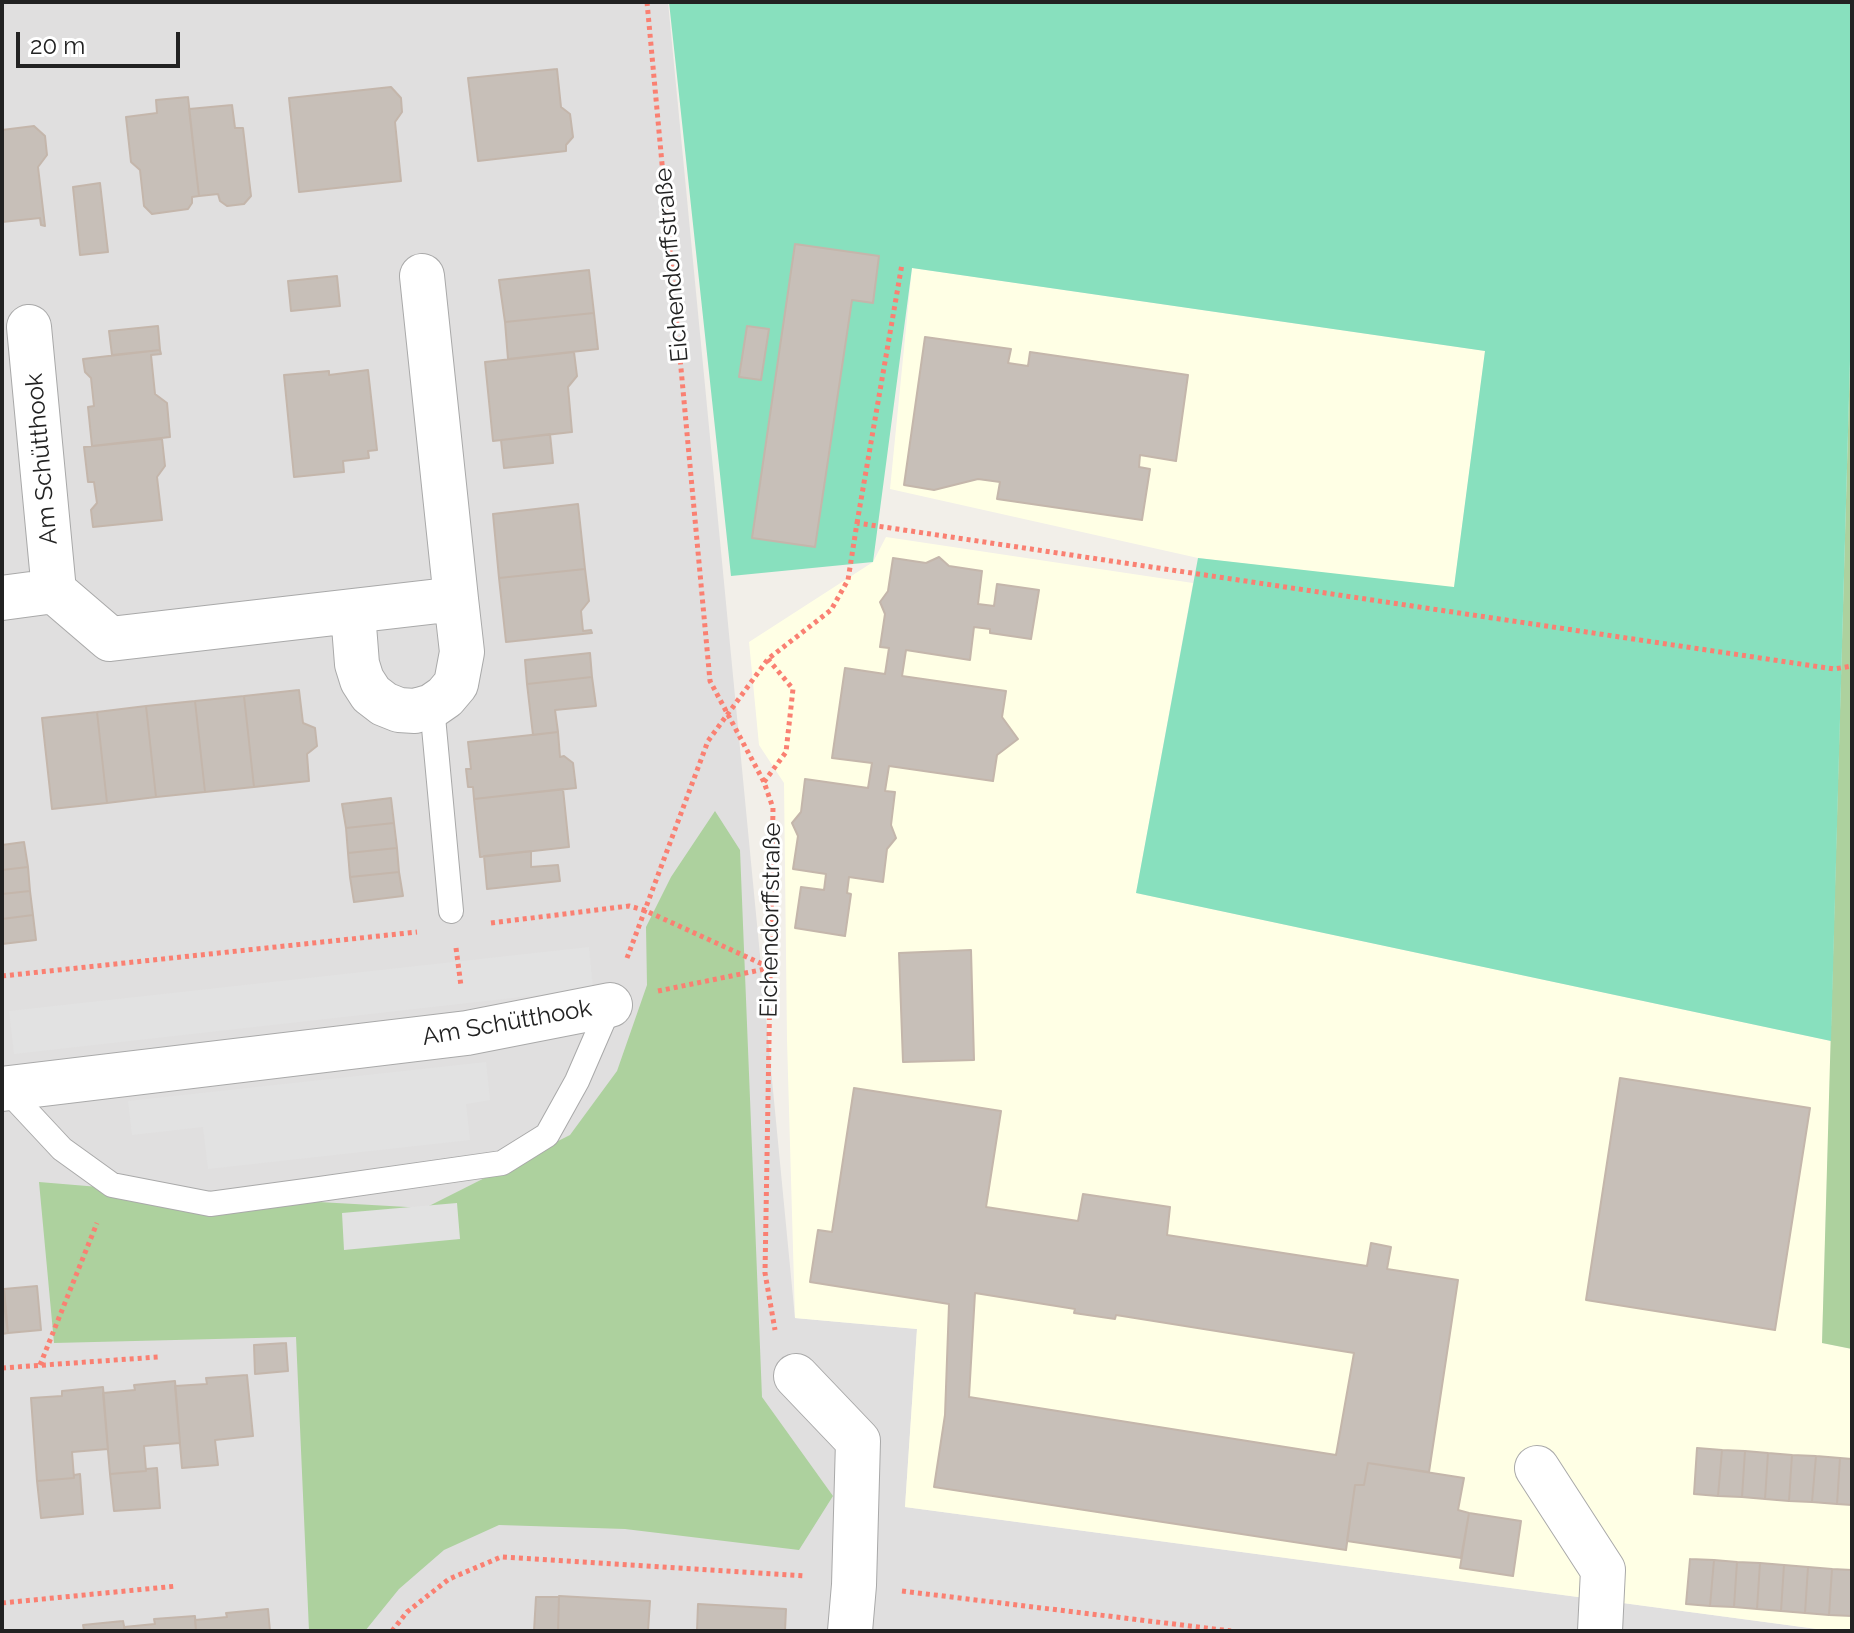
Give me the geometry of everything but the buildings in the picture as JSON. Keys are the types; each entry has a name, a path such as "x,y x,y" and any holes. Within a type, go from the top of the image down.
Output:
{"street":[{"path":"353,613 357,664 362,680 371,694 384,704 399,710 415,711 432,706 456,684 462,652 422,276"},
{"name":"Am Schütthook","path":"29,327 54,591"},
{"path":"2,598 54,591 110,639 456,599"},
{"name":"Am Schütthook","path":"4,1089 467,1033 610,1005"},
{"path":"796,1376 858,1441 850,1631"},
{"path":"1537,1468 1603,1570 1600,1631"}],"lane":[{"path":"432,706 452,920"},
{"name":"Am Schütthook","path":"4,1089 62,1149 112,1185 210,1204 502,1163 547,1135 577,1081 610,1005"}],"path":[{"name":"Eichendorffstraße","path":"647,2 710,681 764,782 773,808 765,1273 782,1366 796,1376"},
{"path":"610,1005 708,741 768,659 831,610 848,580 902,264"},
{"path":"857,523 1834,669 1852,666"},
{"path":"764,782 786,752 793,689 768,659"},
{"path":"2,976 452,920 629,906 771,968"},
{"path":"452,920 467,1033"},
{"path":"610,1005 669,988 771,968"},
{"path":"40,1365 112,1185"},
{"path":"2,1368 158,1357"},
{"path":"2,1603 177,1586"}],"shaded area":[{"path":"2,2 668,2 795,1318 917,1329 905,1507 1832,1631 2,1631"},
{"path":"912,268 1485,351 1454,588 1198,558 890,489"},
{"path":"886,537 1193,583 1136,893 1831,1041 1822,1343 1852,1349 1852,1631 1832,1631 905,1507 917,1329 795,1318 784,783 759,745 749,642 873,562"},
{"path":"589,947 593,989 14,1054 9,1011"},
{"path":"486,1062 490,1100 466,1104 470,1140 208,1169 203,1127 132,1135 128,1101"},
{"path":"457,1203 460,1239 344,1250 342,1213"}],"green space":[{"path":"669,2 1852,2 1852,289 1831,1041 1136,893 1198,558 1454,587 1485,351 912,268 873,562 731,576"},
{"path":"1852,289 1852,1349 1822,1343"},
{"path":"715,811 740,850 762,1397 833,1496 799,1550 625,1529 499,1525 444,1550 399,1589 365,1631 309,1631 296,1337 54,1343 39,1182 195,1195 425,1208 570,1135 617,1071 647,985 646,927 671,877"}]}
